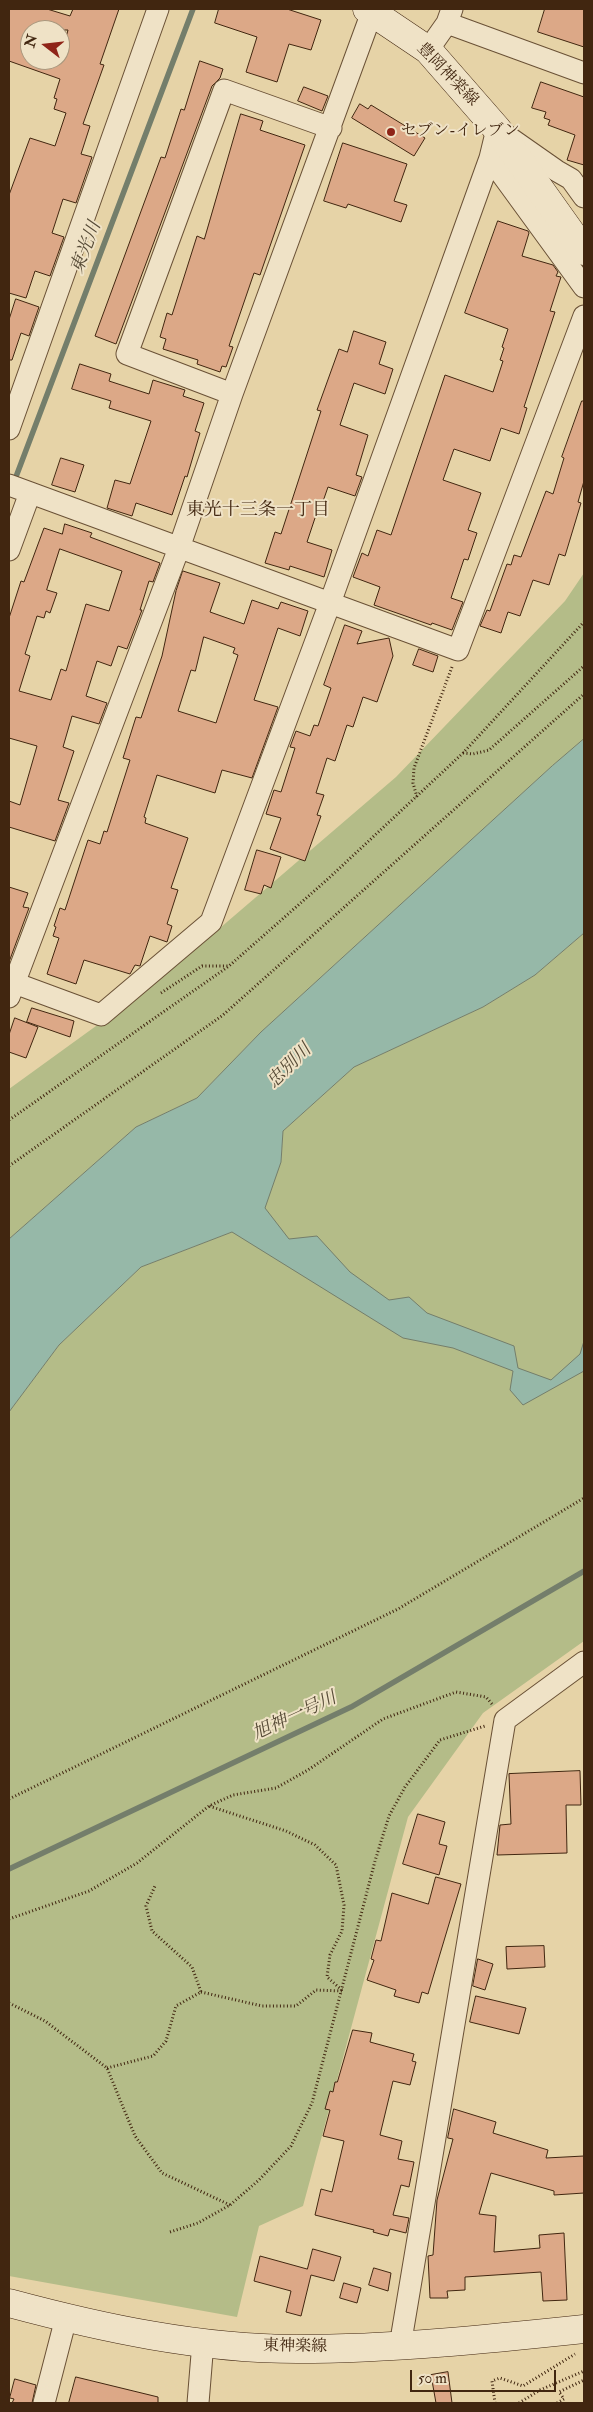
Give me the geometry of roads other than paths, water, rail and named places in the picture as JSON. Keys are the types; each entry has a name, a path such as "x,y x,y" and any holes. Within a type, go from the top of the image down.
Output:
{"street":[{"path":"9,429 158,9"},
{"path":"370,10 331,128 232,394 179,548 11,987 101,1015 210,922 330,603 490,158 497,129 557,171 571,178 584,197"},
{"name":"豊岡神楽線","path":"370,10 428,50 497,129 584,251"},
{"path":"428,50 450,16 584,73"},
{"path":"232,394 127,354 224,90 331,128"},
{"path":"490,158 584,287"},
{"path":"9,550 20,489 458,650 584,316"},
{"path":"400,2346 505,1720 584,1662"},
{"name":"東神楽線","path":"9,2303 140,2334 203,2342 295,2349 581,2341"},
{"path":"44,2403 66,2318"},
{"path":"198,2403 203,2342"}],"water":[{"name":"忠別川","path":"584,739 584,933 535,975 483,1007 354,1067 283,1131 281,1162 265,1208 289,1239 317,1236 350,1272 389,1300 409,1297 427,1313 514,1346 518,1368 551,1380 580,1354 584,1341 584,1371 523,1405 510,1390 513,1371 453,1348 403,1338 232,1232 141,1267 59,1345 9,1412 9,1239 136,1127 197,1098 261,1032 552,766"}],"waterway":[{"name":"東光川","path":"14,482 193,9"},
{"name":"旭神一号川","path":"9,1869 351,1707 584,1571"}],"place":[{"name":"セブン-イレブン","path":"391,132"}],"district":[{"name":"東光十三条一丁目","path":"258,511"}]}
